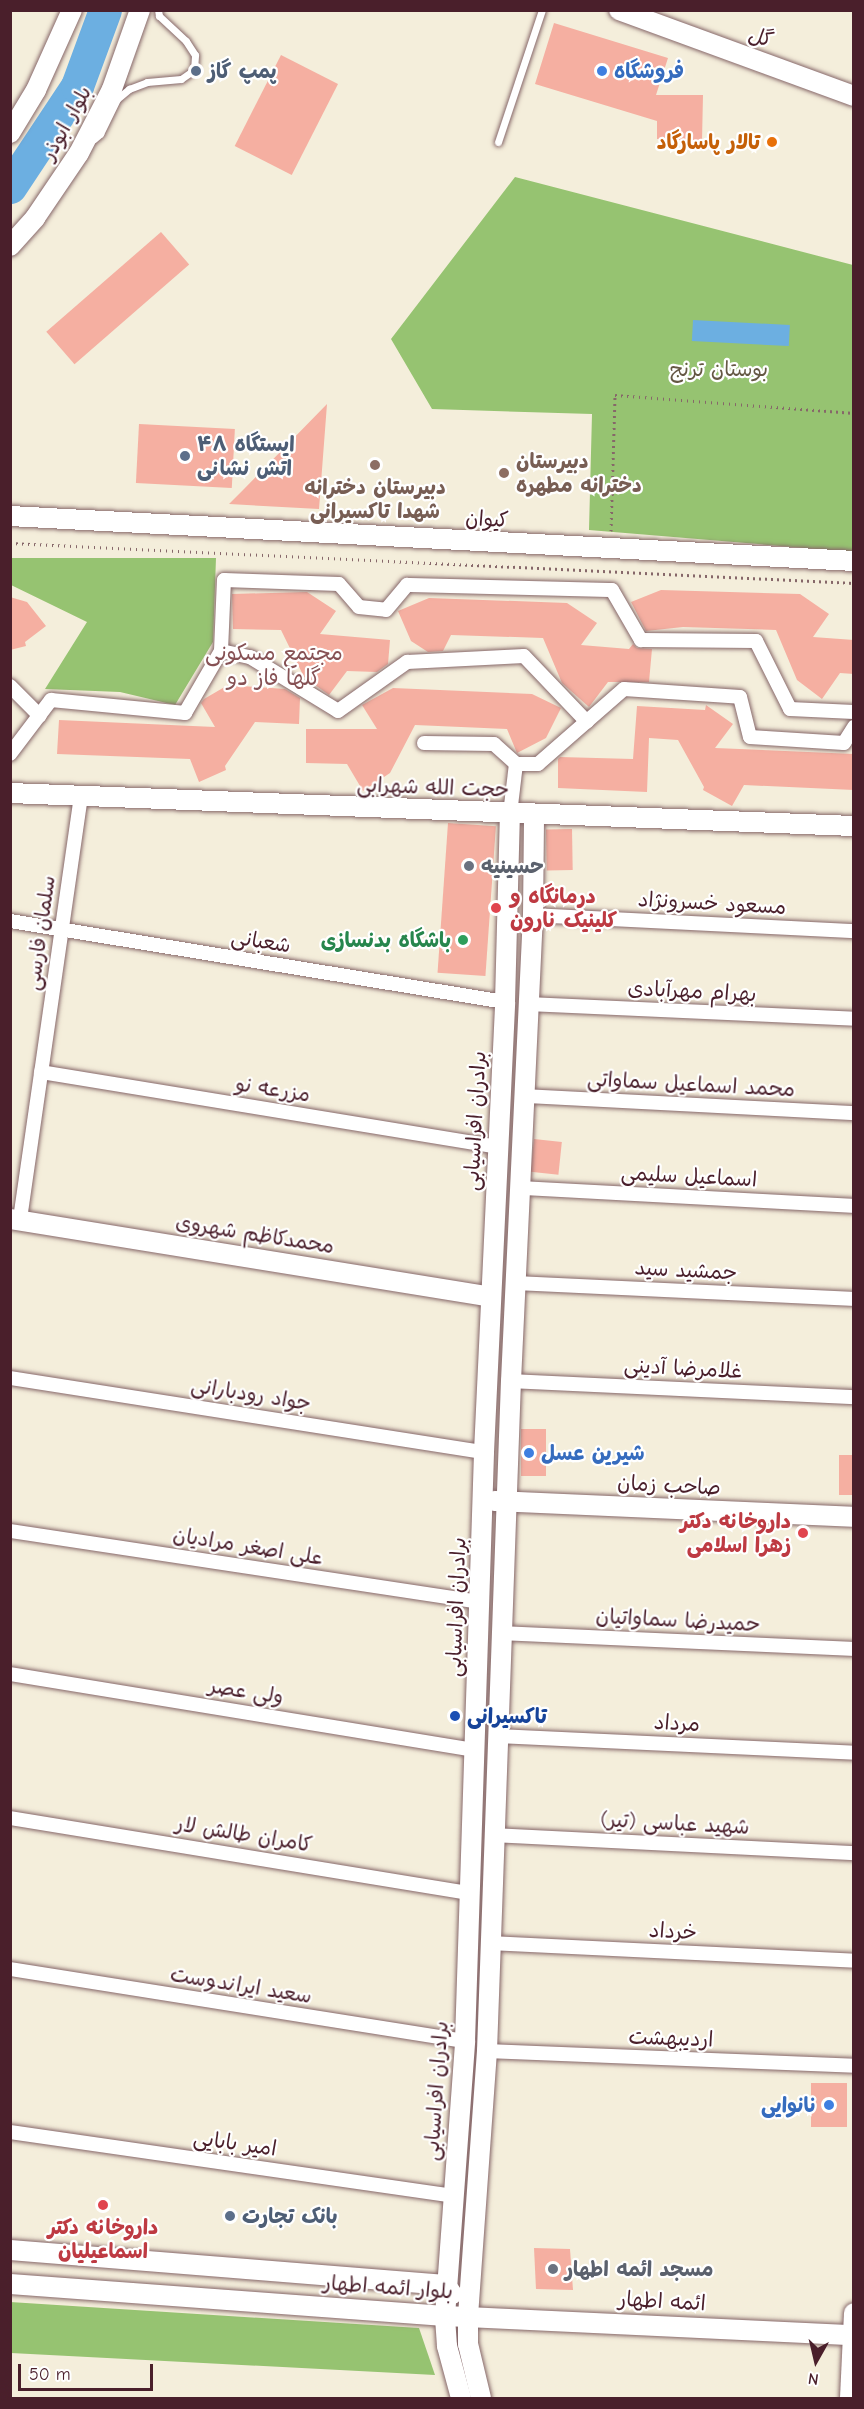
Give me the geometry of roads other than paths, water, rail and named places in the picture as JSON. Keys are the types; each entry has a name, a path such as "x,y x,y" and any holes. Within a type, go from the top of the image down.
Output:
{"street":[{"name":"بلوار ابوذر","path":"10,133 36,90 72,10"},
{"name":"بلوار ابوذر","path":"10,246 35,218 80,152 112,89 140,10"},
{"name":"گل","path":"619,10 854,96"},
{"name":"کیوان","path":"10,516 610,550 854,561"},
{"path":"10,754 51,700 184,712 221,651 224,580 339,584 359,607 386,610 407,585 612,590 641,640 756,641 790,709 854,712"},
{"path":"221,651 250,657 338,711 407,662 524,656 587,722"},
{"path":"10,686 39,716"},
{"path":"424,743 494,744 516,764 538,764 624,689 740,697 750,737 844,743 854,727"},
{"path":"510,814 516,764"},
{"name":"حجت الله شهرابی","path":"10,794 854,826"},
{"name":"سلمان فارسی","path":"15,1219 41,1072 81,796"},
{"name":"برادران افراسیابی","path":"461,2398 447,2346 445,2316 465,2041 484,1452 505,1002 510,814"},
{"path":"481,2398 468,2344 468,2316 487,2051 511,1381 522,1188 533,915 534,814"},
{"name":"مسعود خسرونژاد","path":"533,915 854,931"},
{"name":"شعبانی","path":"10,921 505,1002"},
{"name":"بهرام مهرآبادی","path":"529,1004 854,1019"},
{"name":"مزرعه نو","path":"41,1072 497,1147"},
{"name":"محمد اسماعیل سماواتی","path":"525,1096 854,1113"},
{"name":"اسماعیل سلیمی","path":"522,1188 854,1206"},
{"name":"محمدکاظم شهروی","path":"15,1219 491,1297"},
{"name":"جمشید سید","path":"517,1283 854,1299"},
{"name":"جواد رودبارانی","path":"10,1378 484,1452"},
{"name":"غلامرضا آدینی","path":"511,1381 854,1397"},
{"name":"صاحب زمان","path":"483,1500 854,1517"},
{"name":"علی اصغر مرادیان","path":"10,1531 479,1602"},
{"name":"حمیدرضا سماواتیان","path":"501,1633 854,1649"},
{"name":"ولی عصر","path":"10,1674 476,1750"},
{"name":"مرداد","path":"499,1736 854,1753"},
{"name":"کامران طالش لار","path":"10,1818 470,1893"},
{"name":"شهید عباسی (تیر)","path":"494,1835 854,1853"},
{"name":"خرداد","path":"491,1943 854,1961"},
{"name":"سعید ایراندوست","path":"10,1969 465,2041"},
{"name":"اردیبهشت","path":"487,2051 854,2066"},
{"name":"امیر بابایی","path":"10,2132 453,2196"},
{"name":"بلوار ائمه اطهار","path":"10,2250 446,2285 468,2316"},
{"name":"بلوار ائمه اطهار","path":"10,2284 468,2316"},
{"path":"850,2398 854,2313"},
{"name":"ائمه اطهار","path":"468,2316 853,2335"}],"lane":[{"path":"80,152 100,134 117,99 129,89 147,82 181,79 194,70 195,55 186,41 159,16 158,10"},
{"path":"498,142 542,10"}],"water":[{"path":"693,320 790,325 789,346 692,341"}],"waterway":[{"path":"10,187 77,86 105,10"}],"place":[{"name":"پمپ گاز","path":"196,71"},
{"name":"فروشگاه","path":"602,71"},
{"name":"تالار پاسارگاد","path":"772,142"},
{"name":"ایستگاه ۴۸ اتش نشانی","path":"185,456"},
{"name":"دبیرستان دخترانه شهدا تاکسیرانی","path":"375,465"},
{"name":"دبیرستان دخترانه مطهره","path":"504,473"},
{"name":"حسینیه","path":"469,866"},
{"name":"درمانگاه و کلینیک نارون","path":"496,908"},
{"name":"باشگاه بدنسازی","path":"463,940"},
{"name":"شیرین عسل","path":"529,1453"},
{"name":"داروخانه دکتر زهرا اسلامی","path":"803,1533"},
{"name":"تاکسیرانی","path":"455,1716"},
{"name":"نانوایی","path":"829,2105"},
{"name":"داروخانه دکتر اسماعیلیان","path":"103,2205"},
{"name":"بانک تجارت","path":"230,2216"},
{"name":"مسجد ائمه اطهار","path":"553,2269"}],"district":[{"name":"مجتمع مسکونی گلها فاز دو","path":"274,666"}],"park label":[{"name":"بوستان ترنج","path":"719,369"}]}
